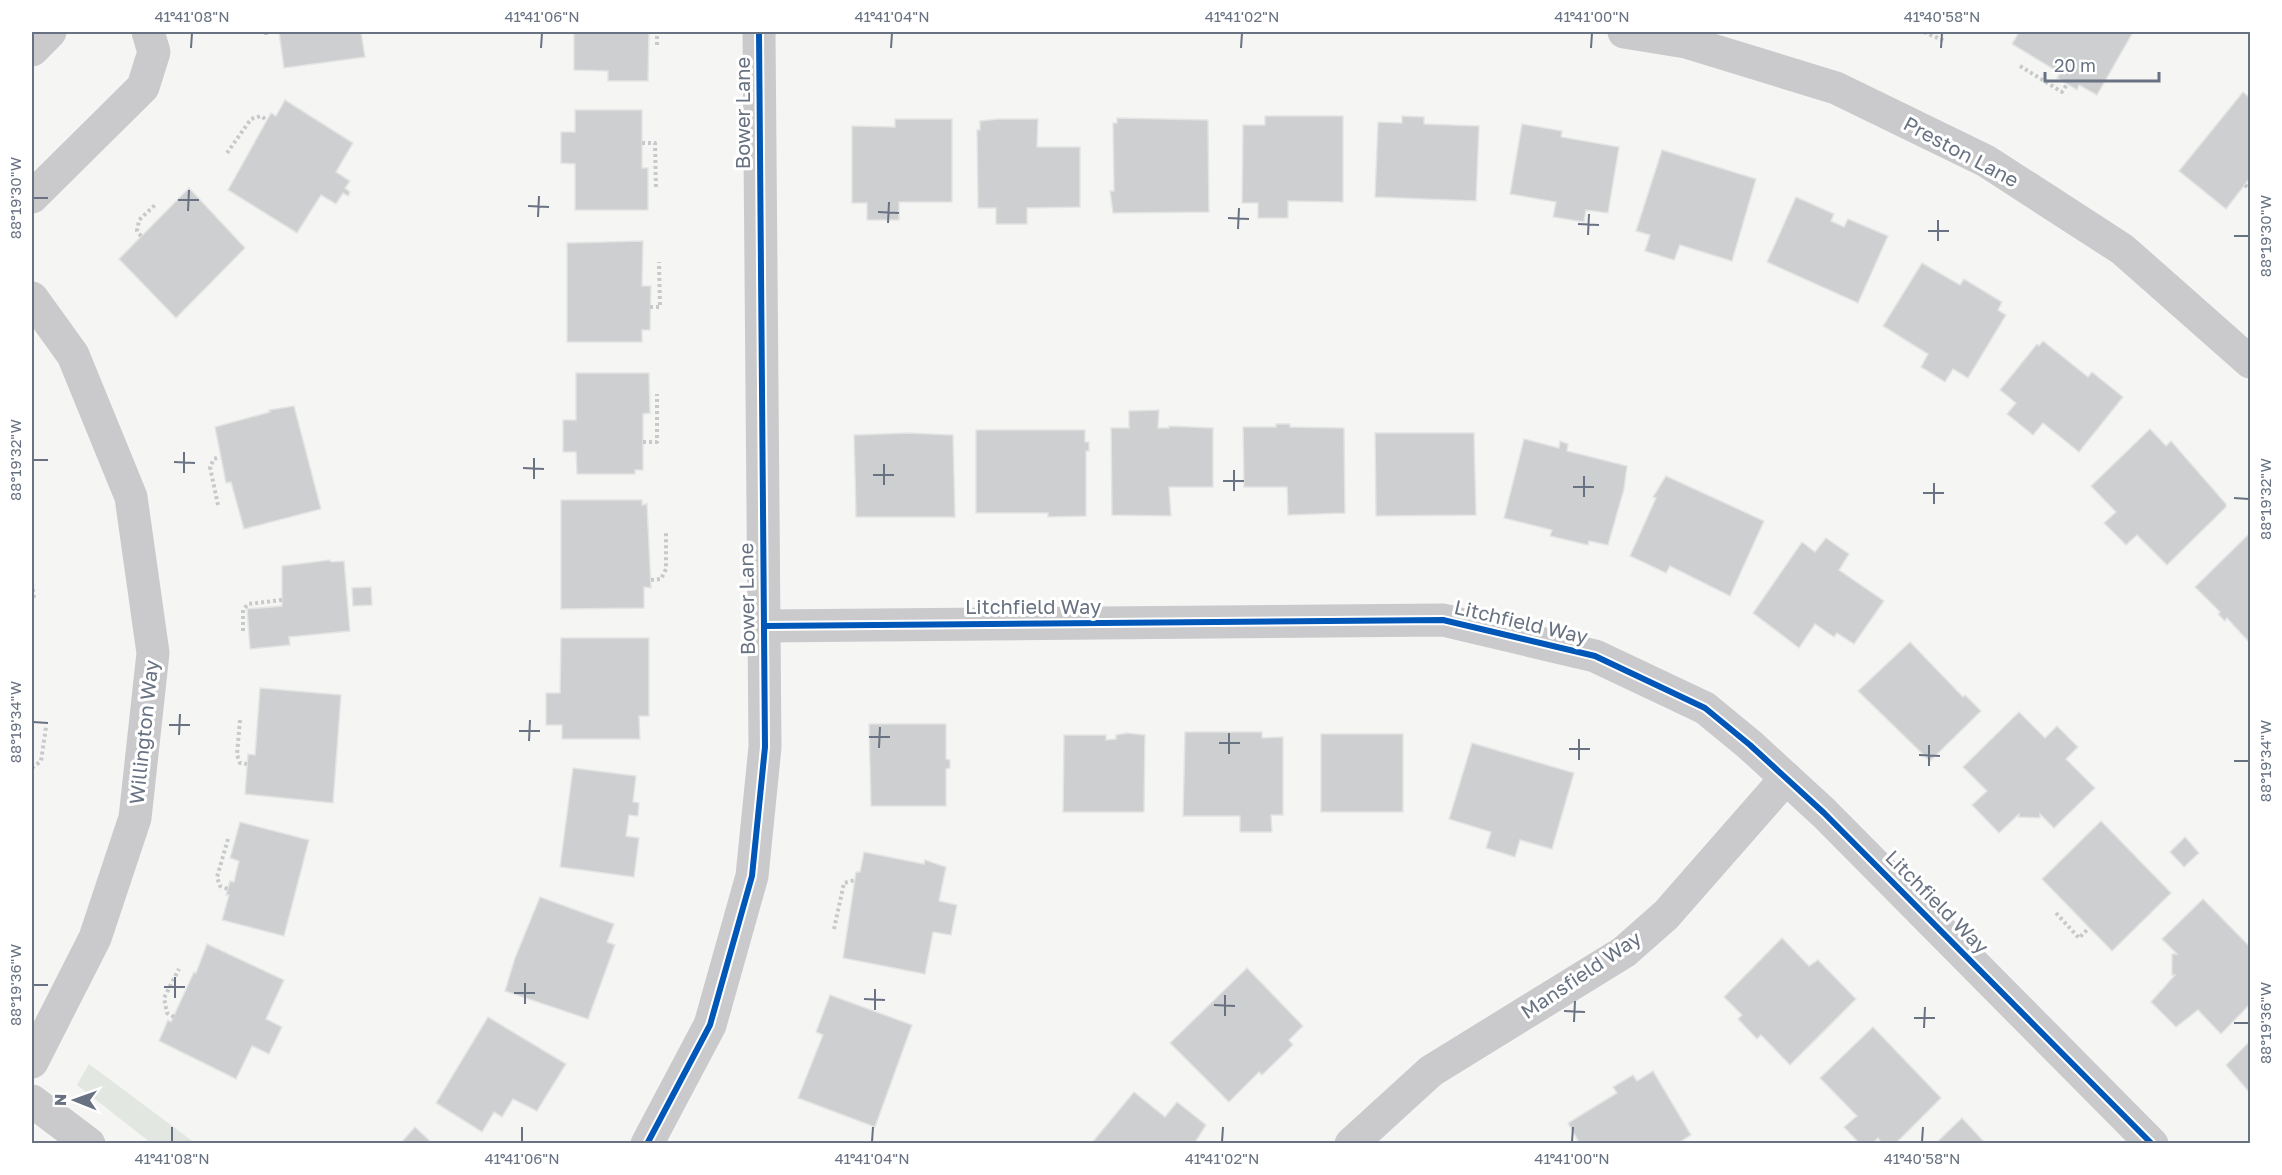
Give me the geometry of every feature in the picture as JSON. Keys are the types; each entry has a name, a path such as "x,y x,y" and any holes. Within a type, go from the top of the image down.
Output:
{"street":[{"path":"32,50 50,32"},
{"path":"32,198 143,87 154,52 148,32"},
{"name":"Bower Lane","path":"647,1143 710,1024 752,876 765,747 759,32"},
{"name":"Preston Lane","path":"1624,32 1686,42 1836,88 1986,161 2122,249 2250,362"},
{"name":"Willington Way","path":"32,298 73,355 131,497 153,652 135,818 95,938 32,1062"},
{"name":"Litchfield Way","path":"764,626 1443,620 1595,656 1705,708 1786,778 1968,956 2152,1143"},
{"name":"Mansfield Way","path":"1351,1143 1431,1071 1624,952 1666,915 1786,778"},
{"path":"32,1101 89,1143"}],"path":[{"path":"266,32 266,37"},
{"path":"657,32 657,45"},
{"path":"1924,32 1945,40"},
{"path":"2020,66 2062,92 2067,84"},
{"path":"227,153 251,119 261,116 267,120"},
{"path":"642,143 655,143 656,190"},
{"path":"2245,185 2250,190"},
{"path":"141,236 137,231 140,220 155,205"},
{"path":"650,308 660,307 659,262"},
{"path":"643,442 657,442 657,394"},
{"path":"218,505 210,467 214,459 220,457"},
{"path":"651,580 661,579 666,569 666,532"},
{"path":"32,583 34,598"},
{"path":"243,630 243,610 248,604 282,600"},
{"path":"240,720 237,755 240,763 247,764"},
{"path":"32,768 40,761 46,727"},
{"path":"228,840 217,877 220,886 228,889"},
{"path":"834,929 844,883 855,880"},
{"path":"2056,914 2079,938 2089,928"},
{"path":"174,1017 167,1013 164,998 179,969"}],"shaded area":[{"path":"89,1064 195,1143 151,1143 77,1085"}],"building":[{"path":"279,32 361,32 365,57 284,68"},
{"path":"574,32 649,32 648,81 608,81 608,71 574,70"},
{"path":"2019,32 2133,32 2097,95 2079,85 2077,90 2057,78 2060,73 2012,44"},
{"path":"2243,92 2250,98 2250,178 2226,209 2179,171"},
{"path":"285,100 353,143 336,172 350,181 345,188 350,192 348,196 343,193 336,204 321,195 297,233 228,190 271,113 276,116"},
{"path":"575,110 642,110 642,168 648,168 648,210 575,210 575,164 561,163 561,132 575,132"},
{"path":"1265,116 1343,116 1343,202 1288,201 1288,218 1258,218 1258,203 1242,203 1243,125 1265,125"},
{"path":"1402,116 1424,117 1424,124 1479,126 1476,201 1375,197 1378,122 1402,123"},
{"path":"1117,118 1208,120 1209,212 1113,213 1110,191 1114,191 1113,123 1117,123"},
{"path":"895,119 952,119 952,202 899,202 899,220 867,220 867,203 852,203 852,126 895,127"},
{"path":"1038,119 1037,147 1080,147 1080,207 1027,208 1027,224 996,224 996,208 978,208 977,130 980,130 980,121"},
{"path":"1522,124 1562,131 1561,137 1619,147 1608,213 1586,210 1584,222 1553,217 1556,202 1510,194"},
{"path":"1662,150 1756,179 1732,261 1680,245 1674,260 1645,251 1650,235 1636,231"},
{"path":"189,188 245,248 176,318 119,259"},
{"path":"1796,197 1834,214 1831,221 1844,227 1848,219 1888,236 1858,303 1767,262"},
{"path":"643,241 642,286 651,286 650,330 642,330 642,342 567,342 567,243"},
{"path":"1922,263 1960,285 1964,279 2002,302 1998,310 2006,315 1968,378 1953,369 1945,382 1921,367 1928,354 1883,326"},
{"path":"2043,341 2088,377 2092,372 2123,397 2079,452 2043,423 2033,435 2007,414 2016,403 2000,390 2037,344 2039,346"},
{"path":"576,373 649,373 650,413 643,414 643,470 635,470 635,474 577,474 576,452 563,452 563,420 576,420"},
{"path":"294,406 321,509 244,529 231,482 226,483 215,427 270,412 269,410"},
{"path":"1159,410 1158,428 1169,428 1169,426 1213,428 1213,487 1169,487 1171,516 1112,515 1111,428 1129,428 1129,411"},
{"path":"1276,424 1290,424 1290,427 1344,428 1345,513 1288,515 1287,487 1244,487 1243,427 1276,427"},
{"path":"2150,429 2166,446 2171,441 2226,504 2226,507 2167,565 2137,535 2126,545 2104,523 2116,512 2091,486"},
{"path":"976,430 1085,430 1085,442 1089,442 1089,451 1086,451 1086,516 1048,517 1048,513 976,513"},
{"path":"908,433 953,435 955,517 856,517 854,435"},
{"path":"1375,433 1474,433 1476,515 1376,516"},
{"path":"1524,439 1559,448 1560,441 1568,444 1567,451 1627,466 1624,489 1608,545 1589,541 1588,545 1550,536 1552,530 1504,518"},
{"path":"1666,476 1764,521 1730,596 1670,566 1666,573 1630,556 1656,498 1653,497"},
{"path":"561,500 642,500 642,505 647,504 651,588 644,587 644,608 561,609"},
{"path":"2250,533 2250,643 2227,618 2225,621 2218,614 2220,612 2195,587"},
{"path":"1826,538 1849,554 1839,570 1884,601 1854,644 1837,633 1834,637 1815,624 1799,648 1753,613 1802,542 1815,552"},
{"path":"330,560 331,562 344,561 350,631 289,637 290,645 250,649 247,609 282,606 282,566"},
{"path":"371,587 372,605 353,606 352,588"},
{"path":"561,638 649,638 649,716 639,716 640,739 562,739 562,725 546,725 546,693 560,693"},
{"path":"1910,642 1963,697 1965,695 1981,711 1930,761 1858,691"},
{"path":"260,688 341,695 333,803 245,794 248,754 255,755"},
{"path":"2019,712 2045,738 2057,726 2078,747 2066,759 2095,788 2054,828 2040,814 2040,818 2019,817 2019,814 1999,833 1972,805 1987,791 1963,767"},
{"path":"869,724 946,724 946,759 950,760 950,768 946,769 946,806 871,806"},
{"path":"1185,732 1262,732 1262,738 1283,737 1283,815 1271,815 1272,832 1240,832 1240,816 1183,816"},
{"path":"1127,733 1145,735 1144,812 1063,812 1064,735 1106,735 1106,740 1116,739 1116,735"},
{"path":"1321,734 1403,734 1403,812 1321,812"},
{"path":"1472,743 1574,773 1552,849 1520,840 1515,857 1486,848 1491,832 1449,819"},
{"path":"573,768 636,776 633,802 639,803 638,816 629,815 626,836 639,838 634,877 560,867"},
{"path":"2101,821 2171,893 2112,951 2042,879"},
{"path":"240,822 309,840 284,936 222,920 229,895 226,895 230,881 234,882 239,861 230,858"},
{"path":"2185,837 2199,853 2184,867 2170,852"},
{"path":"864,852 924,864 925,860 946,867 939,901 957,905 951,935 933,932 925,974 843,958 856,872 860,872"},
{"path":"540,897 614,924 607,942 615,945 588,1019 505,991 515,958"},
{"path":"2203,899 2250,947 2250,1004 2221,1034 2198,1010 2176,1027 2151,1002 2175,975 2172,975 2172,954 2177,954 2162,939"},
{"path":"1782,938 1809,966 1818,960 1856,999 1790,1065 1761,1035 1757,1039 1738,1019 1742,1015 1724,997"},
{"path":"207,944 284,980 266,1019 282,1027 269,1054 252,1046 236,1079 159,1041 168,1020 171,1022 194,972 196,973"},
{"path":"1247,968 1303,1026 1289,1040 1293,1045 1262,1075 1259,1072 1229,1102 1170,1043"},
{"path":"830,995 912,1025 875,1127 798,1098 823,1035 816,1032"},
{"path":"488,1017 566,1064 537,1111 513,1099 502,1117 494,1112 482,1132 436,1103"},
{"path":"1873,1027 1941,1098 1895,1144 1882,1144 1878,1138 1872,1144 1860,1144 1844,1127 1857,1116 1820,1078"},
{"path":"2250,1041 2250,1093 2226,1065"},
{"path":"1653,1071 1691,1135 1677,1144 1580,1144 1568,1123 1617,1093 1613,1087 1633,1075 1637,1081"},
{"path":"1134,1092 1165,1117 1177,1102 1206,1125 1194,1144 1091,1144"},
{"path":"1962,1118 1986,1144 1935,1144"},
{"path":"415,1127 433,1144 400,1144"}],"cycle path":[{"path":"647,1144 710,1025 752,876 765,747 759,32"},
{"path":"764,626 1443,620 1595,656 1705,708 1750,745 1824,813 2152,1144"}]}
